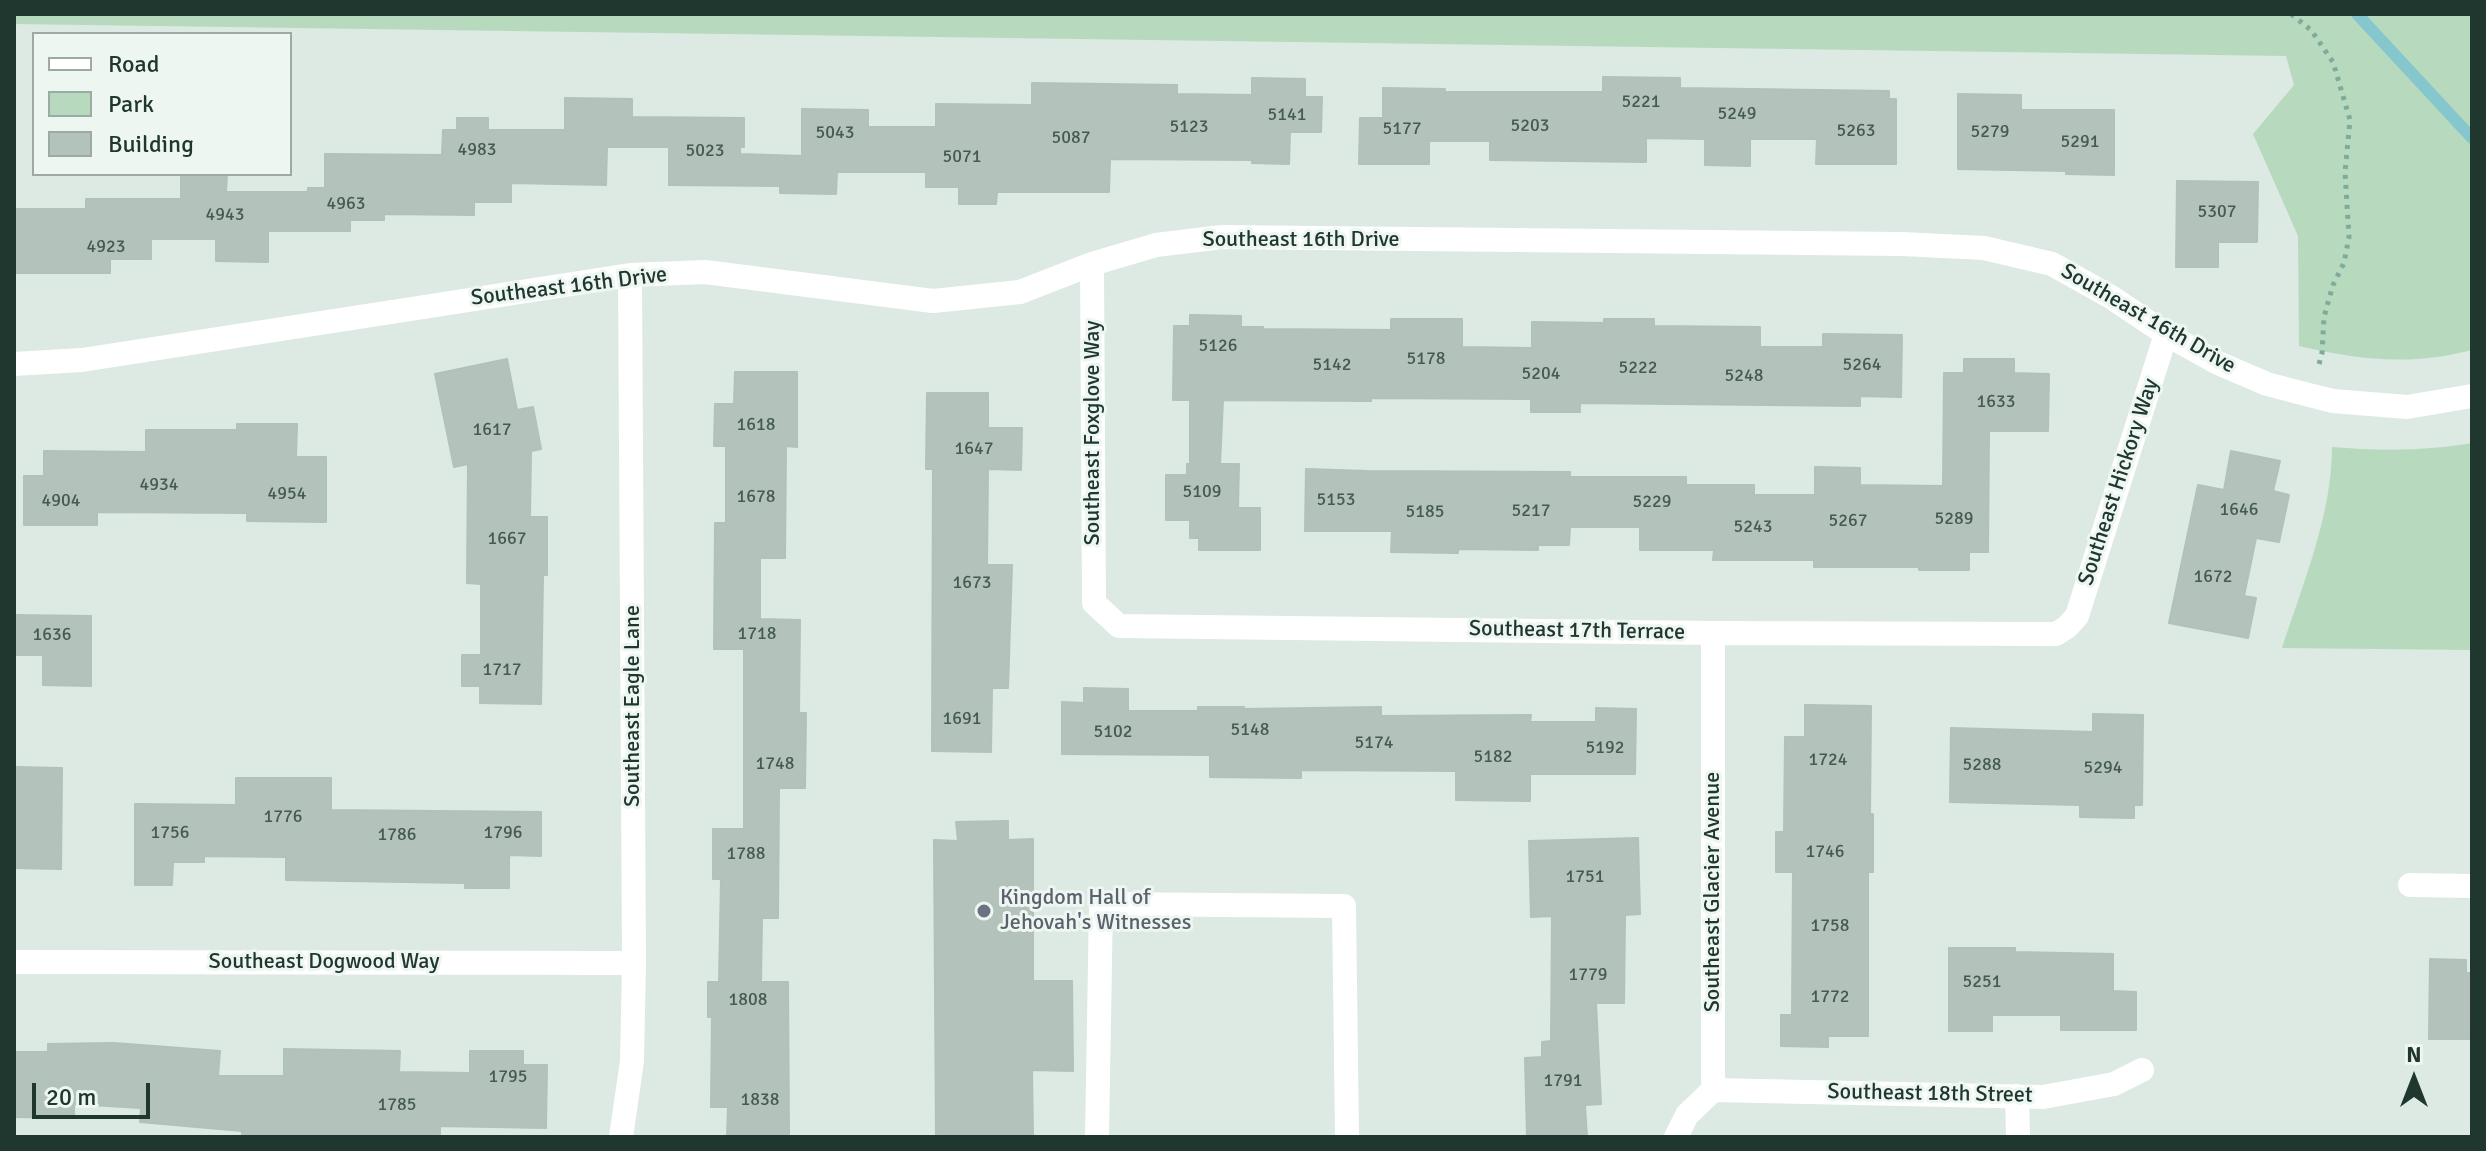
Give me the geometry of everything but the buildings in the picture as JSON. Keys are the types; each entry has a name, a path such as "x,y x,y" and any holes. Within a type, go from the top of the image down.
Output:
{"street":[{"name":"Southeast 16th Drive","path":"14,364 82,360 630,275 705,272 933,301 1020,292 1092,264 1156,245 1222,237 1902,244 1984,248 2052,264 2111,297 2166,334 2218,363 2267,384 2333,401 2407,407 2472,396"},
{"name":"Southeast Foxglove Way","path":"1092,264 1094,603"},
{"name":"Southeast Eagle Lane","path":"621,1137 632,1061 634,963 630,275"},
{"name":"Southeast Hickory Way","path":"2067,627 2077,616 2166,334"},
{"name":"Southeast 17th Terrace","path":"1094,603 1119,626 2041,635 2056,634 2067,627"},
{"name":"Southeast Glacier Avenue","path":"1713,633 1713,1090"},
{"path":"2410,885 2472,886"},
{"path":"1097,1137 1101,904 1344,906 1347,1137"},
{"name":"Southeast Dogwood Way","path":"14,962 634,963"},
{"name":"Southeast 18th Street","path":"1713,1090 2043,1097 2114,1084 2142,1070"},
{"path":"1676,1137 1687,1115 1713,1090"},
{"path":"2017,1096 2018,1137"}],"path":[{"path":"2291,14 2311,30 2333,62 2350,120 2345,172 2349,237 2344,263 2333,285 2324,317 2322,353 2309,395"}],"green space":[{"path":"14,14 2472,14 2472,350 2428,358 2385,359 2299,346 2298,236 2253,134 2294,85 2286,56 14,24"},
{"path":"2472,443 2472,650 2282,648 2322,523 2332,447 2402,450"}],"waterway":[{"path":"2357,14 2472,138"}],"place":[{"name":"Kingdom Hall of Jehovah's Witnesses","path":"984,911"}]}
